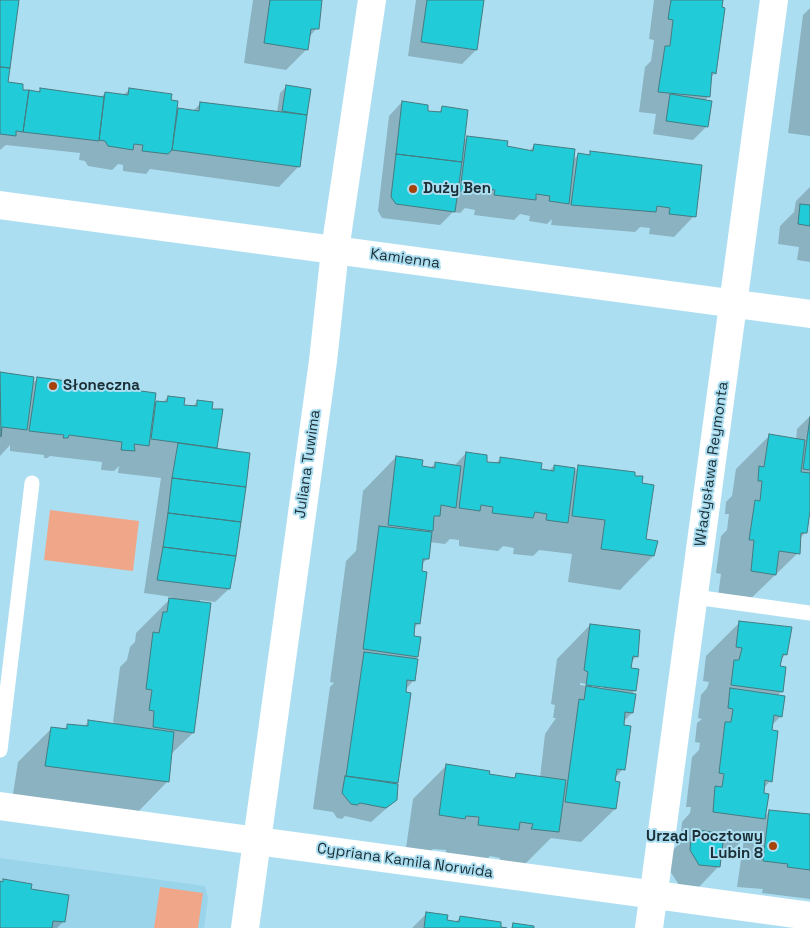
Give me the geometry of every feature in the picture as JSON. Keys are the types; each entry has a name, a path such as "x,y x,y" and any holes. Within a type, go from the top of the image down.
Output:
{"street":[{"name":"Juliana Tuwima","path":"246,928 323,361 335,250 372,0"},
{"name":"Władysława Reymonta","path":"649,928 774,0"},
{"name":"Kamienna","path":"0,205 810,314"},
{"name":"Cypriana Kamila Norwida","path":"0,806 810,916"}],"lane":[{"path":"0,750 32,483"},
{"path":"695,597 810,613"}],"shaded area":[{"path":"50,510 139,521 133,571 44,560"},
{"path":"0,858 205,886 208,898 204,928 0,928"},
{"path":"160,887 203,893 198,928 154,928"}],"building":[{"path":"0,0 19,0 10,68 0,67"},
{"path":"270,0 322,0 319,29 311,29 308,50 264,43"},
{"path":"427,0 484,0 477,50 421,42"},
{"path":"671,0 723,0 722,7 725,8 716,74 712,72 710,97 658,92 665,46 670,46 673,20 668,19"},
{"path":"0,67 10,68 8,82 23,84 23,90 29,90 23,132 16,131 16,136 0,134"},
{"path":"286,85 311,89 307,115 282,111"},
{"path":"40,88 104,97 99,141 23,132 29,90 40,92"},
{"path":"129,88 172,94 171,100 178,101 172,150 168,154 142,151 143,145 134,144 133,150 108,146 105,141 99,140 105,92 128,95"},
{"path":"670,94 712,101 708,127 666,121"},
{"path":"402,101 428,105 428,111 441,112 442,106 468,110 462,162 396,154"},
{"path":"200,102 307,115 300,167 172,150 178,108 199,111"},
{"path":"467,136 508,141 507,146 533,151 534,144 575,149 569,204 549,201 550,196 536,194 536,200 494,195 495,190 483,188 481,193 460,191"},
{"path":"590,151 702,165 696,217 669,214 670,208 657,206 656,212 571,205 578,153 590,155"},
{"path":"396,154 462,162 455,212 396,204 391,197"},
{"path":"800,204 810,205 810,226 798,224"},
{"path":"0,372 34,377 27,430 2,427 1,437"},
{"path":"37,377 156,393 149,446 134,444 135,451 121,450 122,442 69,435 68,438 63,438 64,435 29,431"},
{"path":"168,396 185,398 184,405 197,406 197,400 213,402 212,409 223,409 217,448 151,439 156,401 167,402"},
{"path":"810,417 810,470 803,469"},
{"path":"769,434 805,440 801,472 810,473 810,511 807,533 801,533 800,554 779,551 776,575 751,571 754,540 749,540 755,500 760,501 762,481 758,481 759,466 764,467"},
{"path":"178,443 250,453 246,487 172,478"},
{"path":"466,452 487,455 487,462 500,463 500,457 542,463 541,469 554,471 554,465 575,468 568,523 546,520 547,514 535,512 533,518 492,513 493,507 481,505 480,511 459,508"},
{"path":"396,456 423,460 422,466 435,468 435,462 461,466 456,508 441,505 440,516 434,516 433,531 388,525"},
{"path":"578,465 635,472 635,476 643,476 642,483 654,485 646,539 658,541 654,556 601,549 605,520 572,516"},
{"path":"172,478 246,487 241,522 168,513"},
{"path":"168,513 241,522 236,556 163,547"},
{"path":"379,526 432,532 429,559 423,559 422,571 427,572 420,624 415,623 414,636 421,637 418,657 363,649"},
{"path":"163,547 236,556 230,589 157,580"},
{"path":"169,598 211,603 194,733 153,727 154,711 149,710 152,690 146,689 153,632 159,633 163,612 167,612"},
{"path":"739,621 792,627 787,655 783,654 780,666 786,667 783,692 731,685 734,660 739,660 742,648 736,647"},
{"path":"590,624 640,630 638,657 633,656 631,668 639,669 636,691 586,685 588,672 584,670"},
{"path":"364,652 418,659 415,681 407,680 406,692 411,693 398,783 346,776"},
{"path":"586,686 636,694 633,713 625,712 624,725 631,726 625,770 617,769 615,781 620,782 616,809 565,802 579,699 584,700"},
{"path":"730,688 785,696 782,717 774,715 772,730 778,731 772,782 765,780 764,793 769,794 765,819 713,812 715,786 722,787 724,774 719,773 725,722 731,722 733,709 728,708"},
{"path":"88,720 174,732 169,782 45,766 51,727 67,729 67,724 88,726"},
{"path":"446,764 490,771 489,774 515,778 516,773 566,780 559,832 531,829 533,824 520,822 519,830 478,825 479,817 466,816 465,819 439,815"},
{"path":"345,776 398,784 397,800 386,808 360,803 357,805 351,804 342,793"},
{"path":"769,810 810,814 810,870 787,867 788,864 763,861"},
{"path":"692,829 724,834 720,867 699,865 690,850"},
{"path":"3,879 32,884 31,889 69,895 65,922 53,921 52,928 0,928 0,881 3,882"},
{"path":"426,912 448,915 447,920 459,922 460,916 501,922 501,927 507,928 424,928"},
{"path":"513,923 534,926 534,928 512,928"}],"place":[{"name":"Duży Ben","path":"413,189"},
{"name":"Słoneczna","path":"53,386"},
{"name":"Urząd Pocztowy Lubin 8","path":"773,846"}]}
